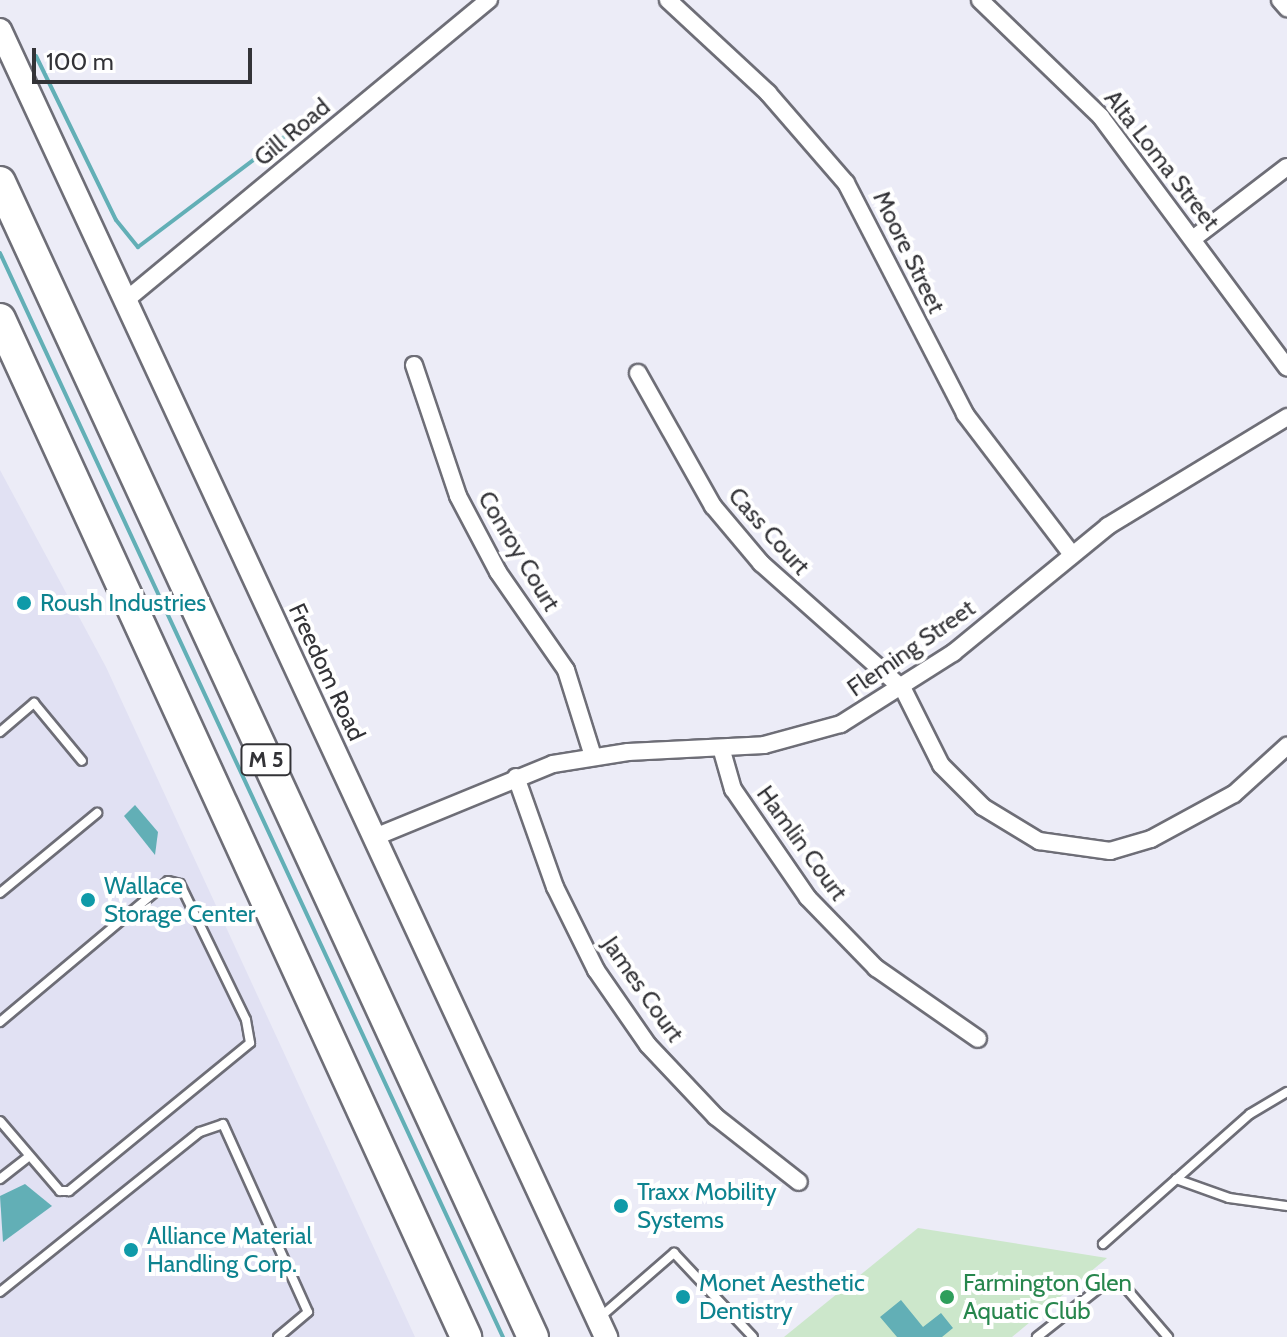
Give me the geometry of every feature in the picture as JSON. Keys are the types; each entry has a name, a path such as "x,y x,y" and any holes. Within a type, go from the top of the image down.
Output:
{"highway":[{"name":"M 5","path":"0,182 533,1337"},
{"name":"M 5","path":"0,319 466,1337"}],"street":[{"name":"Moore Street","path":"668,0 768,93 846,183 965,414 1071,553"},
{"name":"Alta Loma Street","path":"980,0 1101,117 1287,367"},
{"path":"1280,0 1287,8"},
{"name":"Gill Road","path":"126,300 484,2"},
{"name":"Freedom Road","path":"0,30 602,1328"},
{"path":"1194,238 1287,167"},
{"name":"Conroy Court","path":"414,365 458,496 498,572 566,670 593,756"},
{"name":"Cass Court","path":"638,373 713,506 761,563 903,689"},
{"name":"Fleming Street","path":"375,837 516,777 593,756 722,751 805,737 903,689 1071,553 1287,417"},
{"path":"903,689 941,765 983,807 1039,841 1110,851 1151,839 1234,794 1287,746"},
{"name":"Hamlin Court","path":"722,751 733,789 808,898 876,968 978,1039"},
{"name":"James Court","path":"516,777 555,887 596,970 648,1045 716,1117 799,1182"}],"lane":[{"path":"0,732 34,703 82,761"},
{"path":"0,893 97,813"},
{"path":"0,1022 168,881 180,884 246,1020 250,1043 69,1191 60,1191 0,1121"},
{"path":"1103,1244 1250,1114 1287,1092"},
{"path":"0,1292 200,1132 223,1124 308,1312 278,1337"},
{"path":"0,1179 28,1157"},
{"path":"1176,1179 1229,1198 1287,1206"},
{"path":"602,1328 674,1253 753,1337"},
{"path":"1037,1337 1104,1284 1125,1287 1168,1337"}],"shaded area":[{"path":"0,470 106,667 415,1337 0,1337"}],"green space":[{"name":"Farmington Glen Aquatic Club","path":"918,1228 1107,1258 1012,1337 784,1337"}],"water":[{"path":"135,805 158,832 155,855 124,816"},
{"path":"25,1184 52,1206 3,1242 0,1196"},
{"path":"901,1300 923,1327 941,1313 953,1328 942,1337 897,1337 880,1317"}],"waterway":[{"path":"36,56 116,220 138,247 284,137"},
{"path":"302,125 323,111"},
{"path":"0,253 503,1337"}],"place":[{"name":"Roush Industries","path":"24,603"},
{"name":"Wallace Storage Center","path":"88,900"},
{"name":"Traxx Mobility Systems","path":"621,1206"},
{"name":"Alliance Material Handling Corp.","path":"131,1250"},
{"name":"Monet Aesthetic Dentistry","path":"683,1297"},
{"name":"Farmington Glen Aquatic Club","path":"947,1297"}]}
